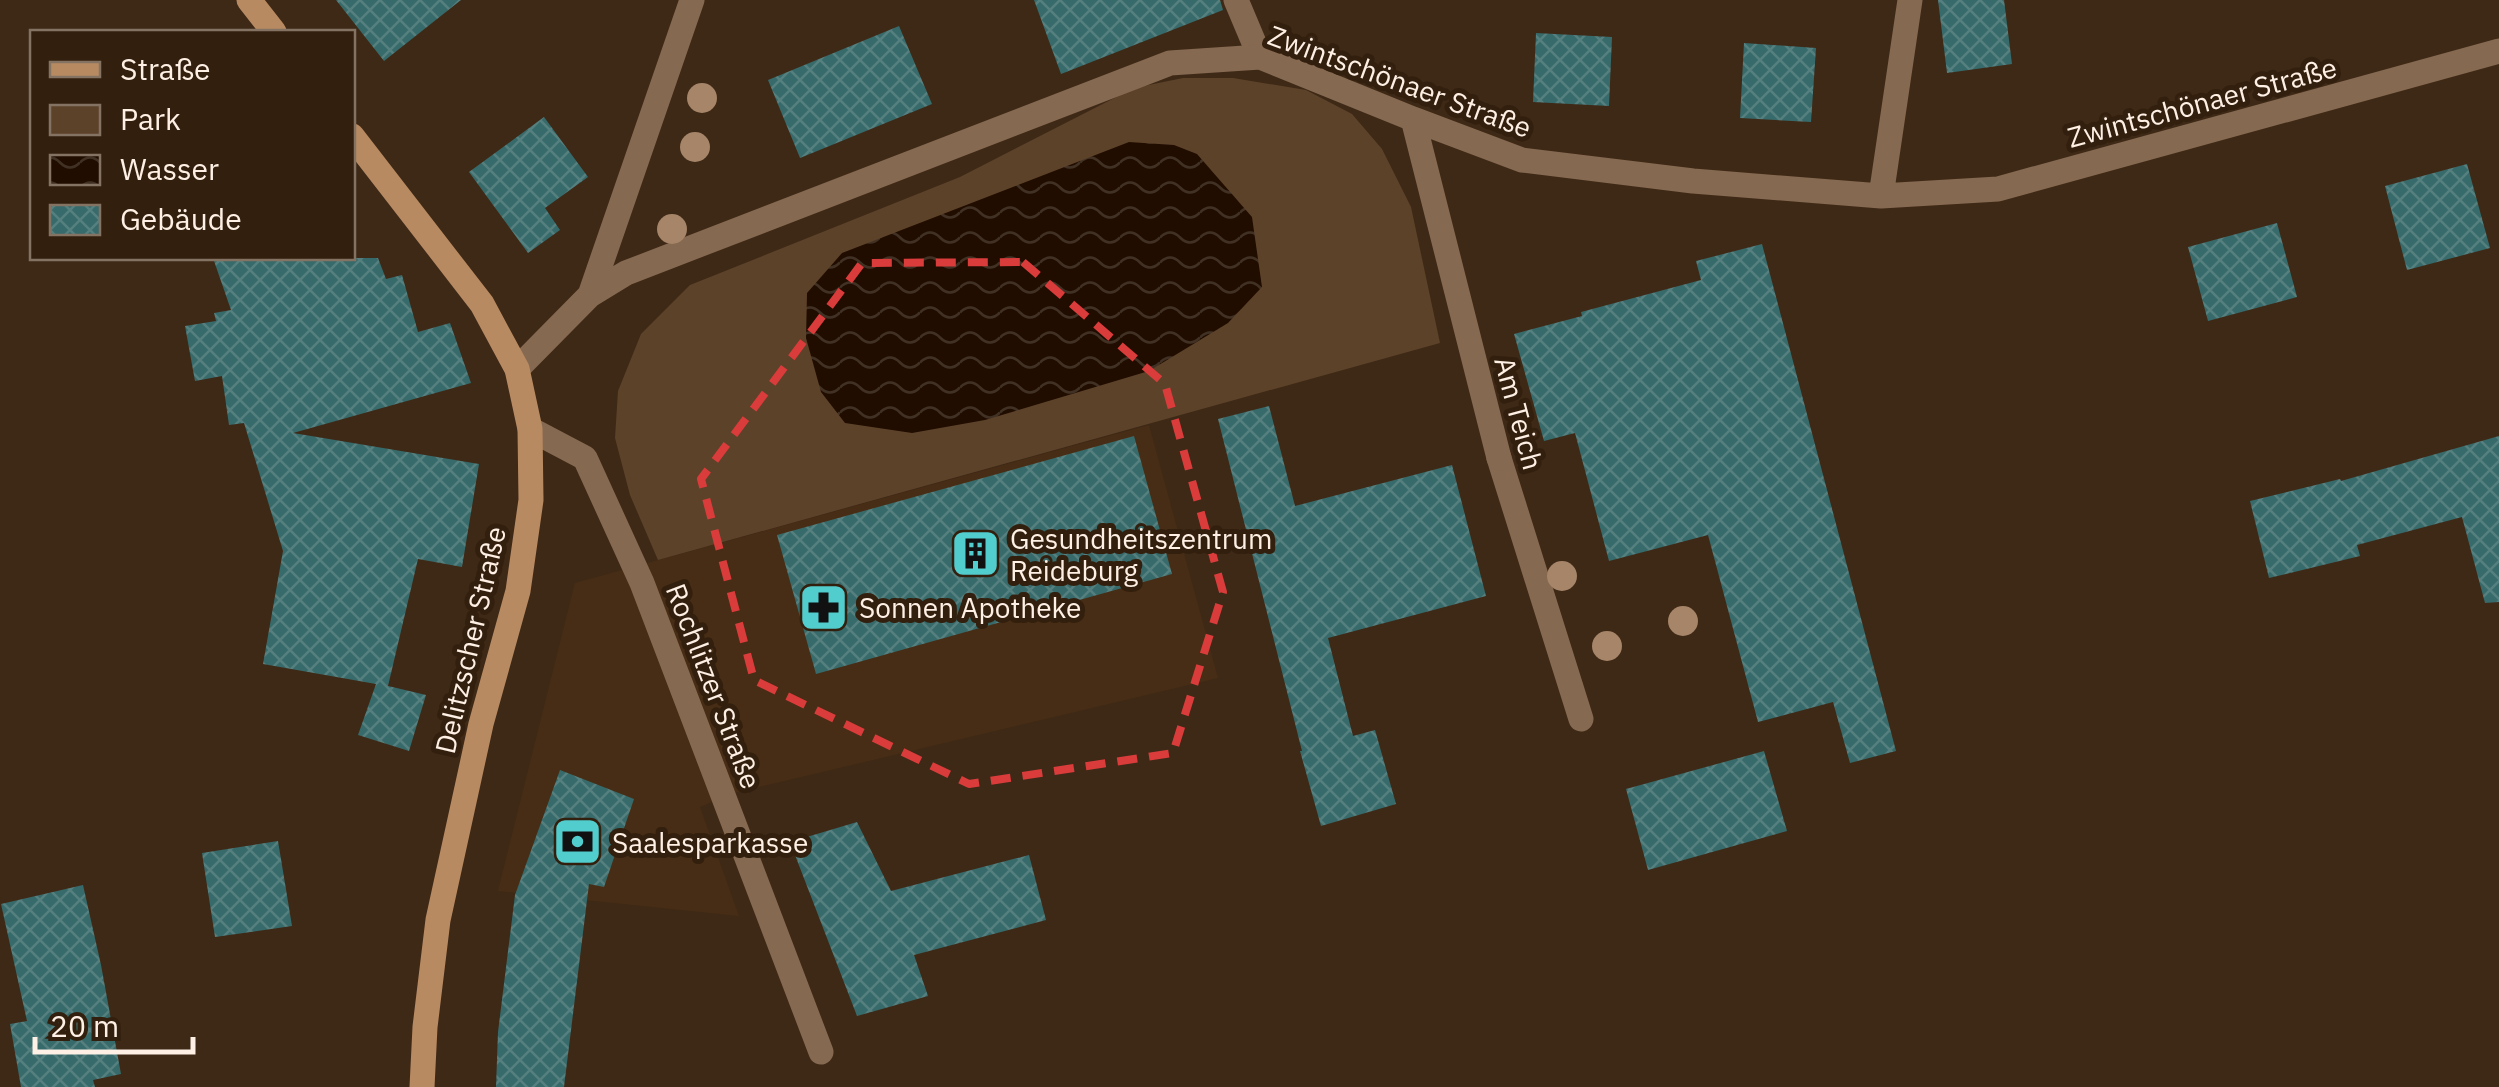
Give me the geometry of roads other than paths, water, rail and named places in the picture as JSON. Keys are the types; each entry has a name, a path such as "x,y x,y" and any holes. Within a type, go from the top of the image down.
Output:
{"main road":[{"path":"249,0 272,30"},
{"name":"Delitzscher Straße","path":"355,140 482,304 517,369 530,429 531,500 518,591 481,724 438,920 422,1087"}],"street":[{"path":"590,295 692,0"},
{"path":"1236,0 1260,56"},
{"path":"1881,196 1910,0"},
{"name":"Zwintschönaer Straße","path":"517,369 590,295 626,273 1170,63 1260,56 1413,120 1522,160 1881,196 1998,189 2499,51"},
{"name":"Am Teich","path":"1413,120 1499,458 1581,718"},
{"name":"Rochlitzer Straße","path":"530,429 585,458 642,583 821,1052"}],"water":[{"path":"1129,142 1174,145 1197,154 1252,217 1262,287 1228,323 1149,371 985,420 912,433 845,423 821,392 806,338 807,293 842,253"}],"place":[{"name":"Gesundheitszentrum Reideburg","path":"975,554"},
{"name":"Sonnen Apotheke","path":"824,607"},
{"name":"Saalesparkasse","path":"577,842"}]}
